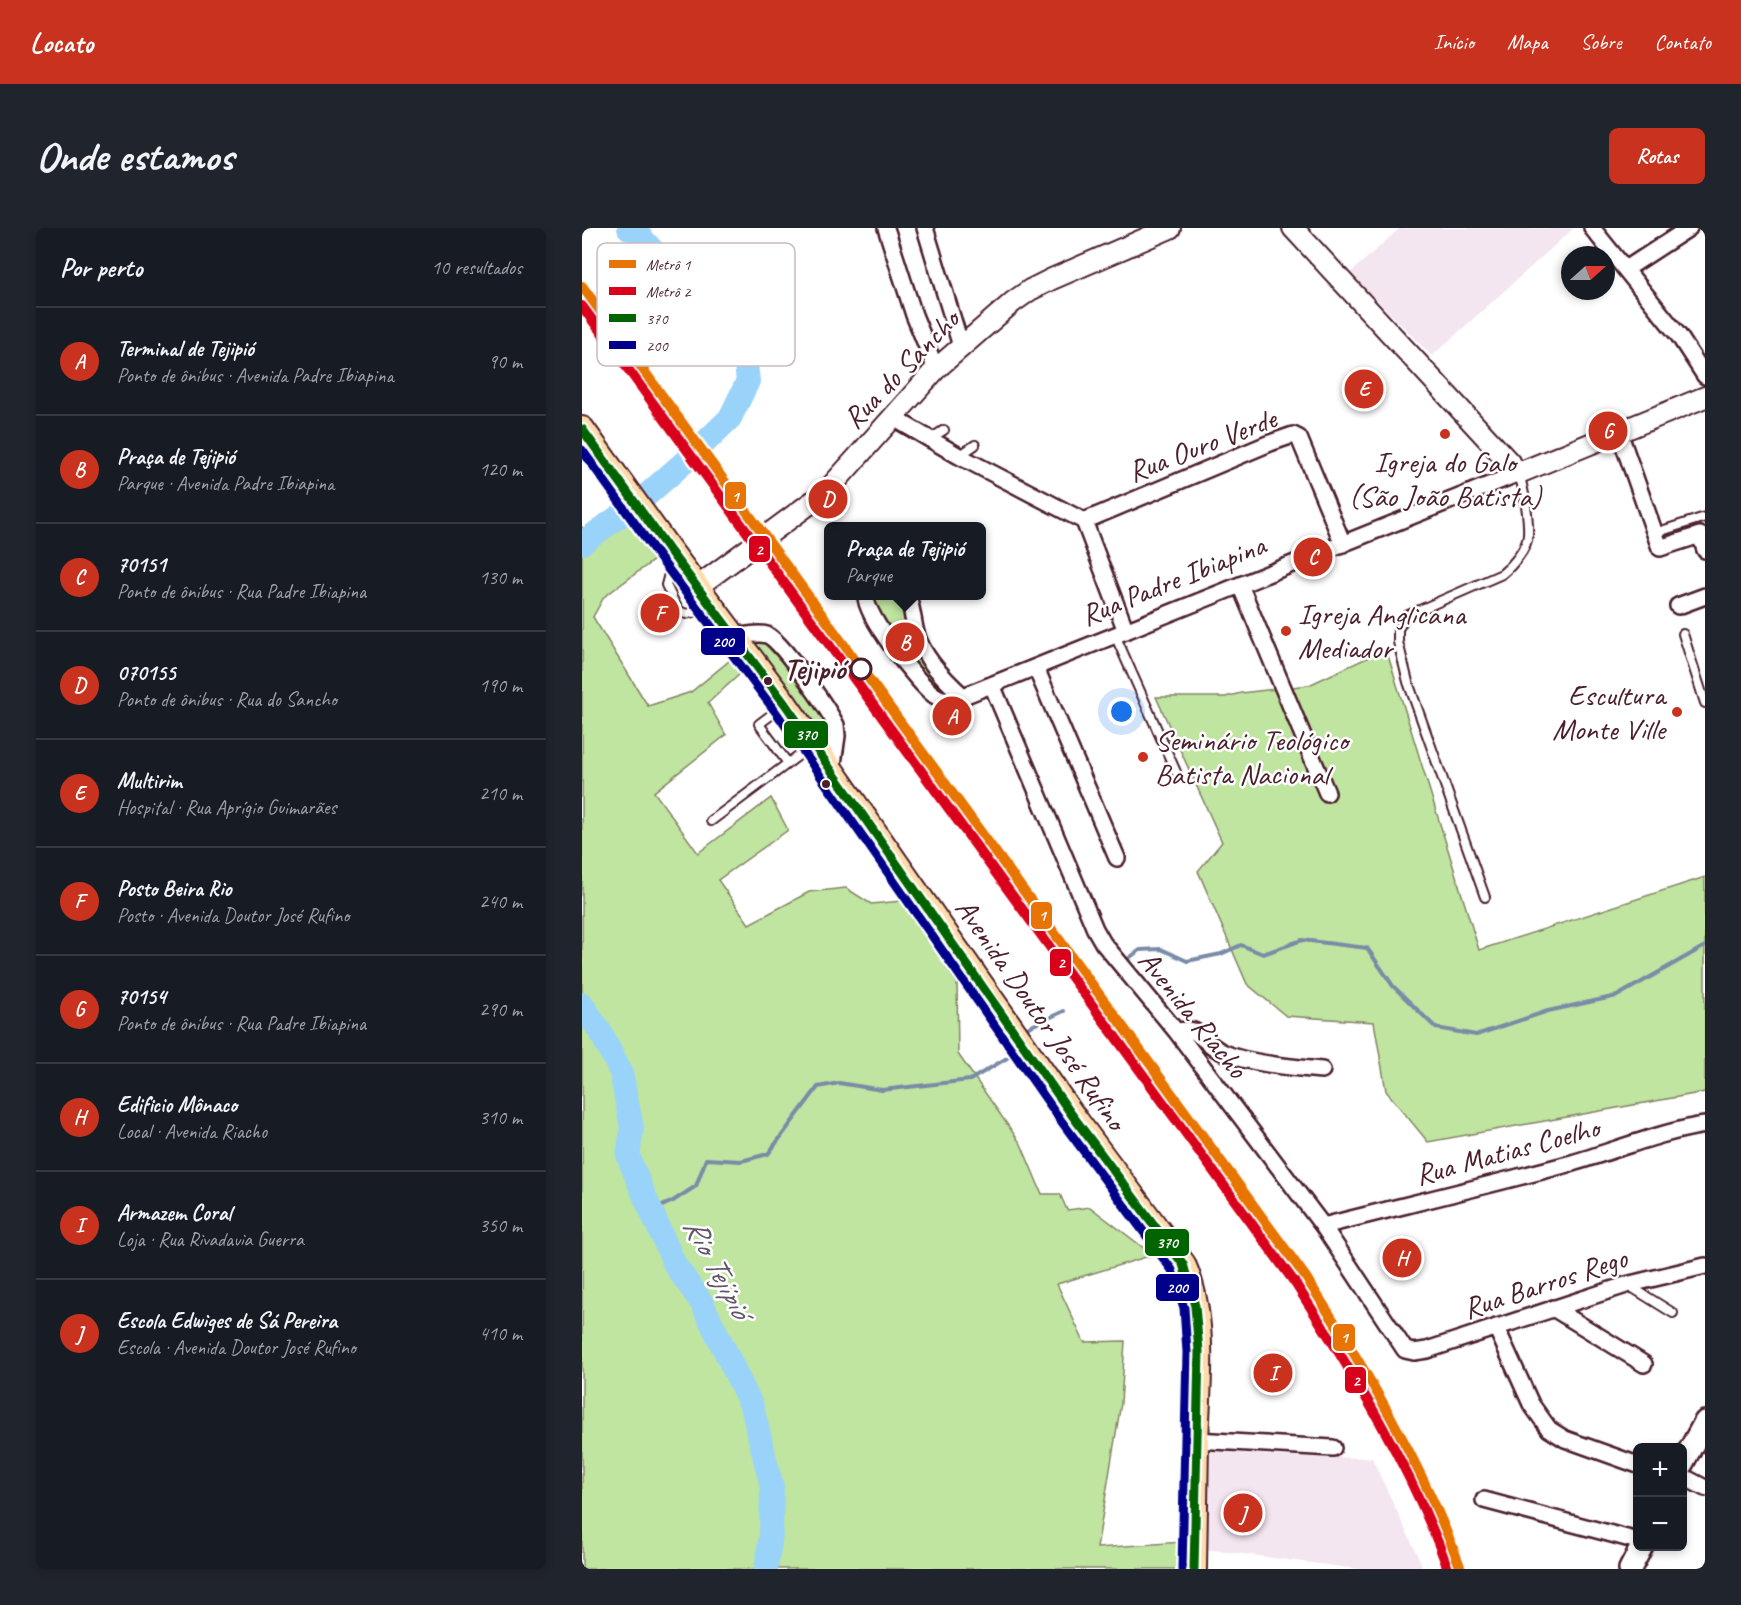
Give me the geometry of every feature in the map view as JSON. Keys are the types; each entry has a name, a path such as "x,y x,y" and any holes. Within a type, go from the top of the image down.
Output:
{"main road":[{"name":"Avenida Doutor José Rufino","path":"582,429 674,557 785,704 1072,1115 1183,1264 1191,1287 1197,1325 1199,1367 1194,1569"},
{"path":"1687,1456 1705,1422"},
{"path":"1630,1569 1639,1551"}],"street":[{"path":"886,228 914,315 936,369"},
{"path":"925,228 961,346"},
{"name":"Rua do Sancho","path":"697,587 827,491 936,369 1013,302 1030,290 1083,264 1170,228"},
{"path":"1293,228 1519,472"},
{"path":"1592,228 1679,336 1705,376"},
{"path":"1626,269 1689,228"},
{"name":"Rua Padre Ibiapina","path":"964,697 1705,397"},
{"path":"892,417 929,440 1084,521 1121,633"},
{"path":"1619,432 1659,548 1700,535 1705,550"},
{"name":"Rua Ouro Verde","path":"1084,521 1293,435 1299,438 1343,544"},
{"path":"1240,585 1327,793"},
{"path":"1678,606 1705,596"},
{"path":"865,600 870,614 926,689 940,699 964,697"},
{"path":"909,600 917,635 927,653 944,677 964,697"},
{"path":"734,637 766,635 778,644 797,669 836,725 832,771"},
{"path":"1036,668 1117,858"},
{"name":"Avenida Riacho","path":"992,686 1095,929 1112,957 1176,1031 1323,1226 1403,1348"},
{"path":"1176,1031 1194,1031 1222,1052 1295,1068 1322,1070"},
{"name":"Rua Matias Coelho","path":"1323,1226 1560,1166 1612,1152 1677,1130 1705,1125"},
{"name":"Rua Barros Rego","path":"1403,1348 1410,1352 1426,1350 1626,1285 1668,1273 1705,1266"},
{"path":"1553,1308 1644,1364"},
{"path":"1496,1327 1531,1404 1549,1429 1565,1439 1633,1463"},
{"path":"1196,1440 1333,1448"},
{"path":"1687,1478 1705,1488"},
{"path":"1484,1500 1633,1540"}],"lane":[{"path":"929,440 944,430"},
{"path":"959,456 975,445"},
{"path":"1485,897 1407,682 1398,642 1398,629 1406,616 1502,574 1509,568 1526,543 1528,535 1523,486 1519,472"},
{"path":"1655,533 1705,517"},
{"path":"674,557 666,585 678,610 686,614 712,608"},
{"path":"1121,633 1176,772"},
{"path":"1683,634 1705,703"},
{"path":"785,704 759,724 787,762"},
{"path":"711,821 787,762 813,745"},
{"path":"1626,1285 1673,1313"}],"shaded area":[{"path":"1400,228 1574,228 1432,356 1350,273"},
{"path":"1212,1451 1285,1456 1372,1458 1424,1569 1357,1569 1205,1549 1207,1453"}],"green space":[{"path":"629,522 658,557 604,597 593,617 648,706 691,692 734,657 742,672 708,703 726,735 654,792 698,853 771,798 788,830 718,880 749,924 809,892 846,888 871,904 902,901 957,983 958,1054 1021,1144 1042,1194 1060,1194 1067,1210 1090,1207 1153,1255 1057,1284 1084,1342 1125,1341 1121,1403 1097,1548 1182,1542 1182,1569 582,1569 582,527 587,533"},
{"path":"869,600 910,600 918,636 962,699 928,694"},
{"path":"763,635 836,726 830,759 748,636"},
{"path":"1386,649 1479,950 1705,877 1705,1092 1428,1142 1386,1091 1374,1022 1286,1016 1247,984 1198,871 1222,842 1156,697 1225,697 1309,685"}],"waterway":[{"name":"Rio Tejipió","path":"629,228 646,243"},
{"name":"Rio Tejipió","path":"582,543 639,502 730,418 748,381 746,366"},
{"path":"1125,961 1140,950 1161,949 1187,961 1221,954 1241,945 1263,954 1302,940 1367,948 1393,986 1436,1028 1476,1035 1548,1011 1617,996 1705,946"},
{"name":"Rio Tejipió","path":"582,1004 601,1033 621,1072 632,1128 628,1156 641,1188 675,1265 702,1303 752,1407 772,1487 771,1534 766,1569"},
{"path":"1027,1028 1064,1011"},
{"path":"651,1211 673,1201 696,1186 706,1159 741,1161 768,1154 818,1087 839,1083 882,1090 970,1080 1007,1058"}],"metro line":[{"name":"1","path":"582,286 597,307"},
{"name":"2","path":"582,306 597,327"},
{"name":"2","path":"626,366 1295,1283 1380,1422 1417,1494 1448,1569"},
{"name":"1","path":"640,366 1305,1276 1371,1382 1411,1455 1446,1530 1461,1569"}],"transit line":[{"name":"370","path":"582,429 669,550 785,704 1072,1115 1183,1264 1195,1306 1199,1351 1194,1569"},
{"name":"200","path":"582,450 775,711 1062,1122 1172,1270 1184,1308 1187,1352 1182,1569"}],"place":[{"name":"Multirim","path":"1364,389"},
{"name":"70154","path":"1608,431"},
{"name":"Igreja do Galo (São João Batista)","path":"1445,434"},
{"name":"070155","path":"828,499"},
{"name":"70151","path":"1313,557"},
{"name":"Posto Beira Rio","path":"660,613"},
{"name":"Igreja Anglicana Mediador","path":"1286,631"},
{"name":"Praça de Tejipió","path":"905,642"},
{"name":"Tejipió","path":"861,669"},
{"name":"Escultura Monte Ville","path":"1677,712"},
{"name":"Terminal de Tejipió","path":"952,716"},
{"name":"Seminário Teológico Batista Nacional","path":"1143,757"},
{"name":"Edificio Mônaco","path":"1402,1258"},
{"name":"Armazem Coral","path":"1273,1373"},
{"name":"Escola Edwiges de Sá Pereira","path":"1243,1513"}]}
